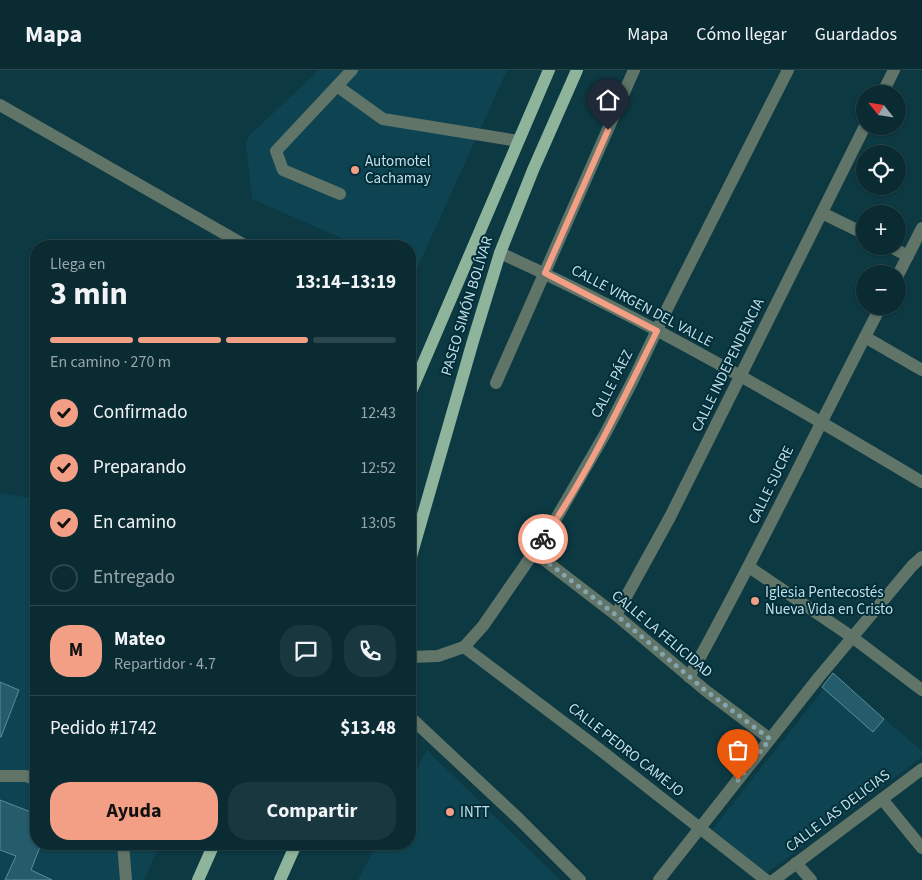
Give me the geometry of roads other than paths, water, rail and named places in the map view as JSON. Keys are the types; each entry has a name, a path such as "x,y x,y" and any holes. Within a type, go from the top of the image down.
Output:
{"main road":[{"name":"PASEO SIMÓN BOLÍVAR","path":"416,376 548,70"},
{"name":"PASEO SIMÓN BOLÍVAR","path":"416,539 500,253 533,170 577,70"},
{"path":"198,880 211,850"},
{"path":"280,880 293,850"}],"street":[{"path":"340,194 283,170 276,151 352,70"},
{"path":"496,383 634,70"},
{"name":"CALLE PÁEZ","path":"416,657 438,656 464,647 483,626 564,508 600,443 788,70"},
{"path":"886,85 894,70"},
{"path":"337,86 383,120 518,141"},
{"path":"0,106 235,240"},
{"name":"CALLE INDEPENDENCIA","path":"616,615 670,517 861,135"},
{"path":"822,213 856,230"},
{"path":"903,265 922,228"},
{"name":"CALLE VIRGEN DEL VALLE","path":"500,253 545,273 657,331 821,422 922,482"},
{"name":"CALLE SUCRE","path":"688,677 749,567 876,315"},
{"path":"865,337 922,370"},
{"name":"CALLE LA FELICIDAD","path":"534,552 616,615 688,677 770,739"},
{"path":"659,880 852,637 917,570 922,557"},
{"path":"749,567 852,637 922,690"},
{"name":"CALLE PEDRO CAMEJO","path":"464,647 766,880"},
{"path":"416,723 519,819 580,880"},
{"name":"CALLE LAS DELICIAS","path":"774,880 922,769"},
{"path":"0,776 30,778"},
{"path":"882,799 922,848"},
{"path":"124,850 126,880"},
{"path":"796,863 810,880"}],"place":[{"name":"Automotel Cachamay","path":"355,170"},
{"name":"Iglesia Pentecostés Nueva Vida en Cristo","path":"755,601"},
{"name":"INTT","path":"450,812"}]}
